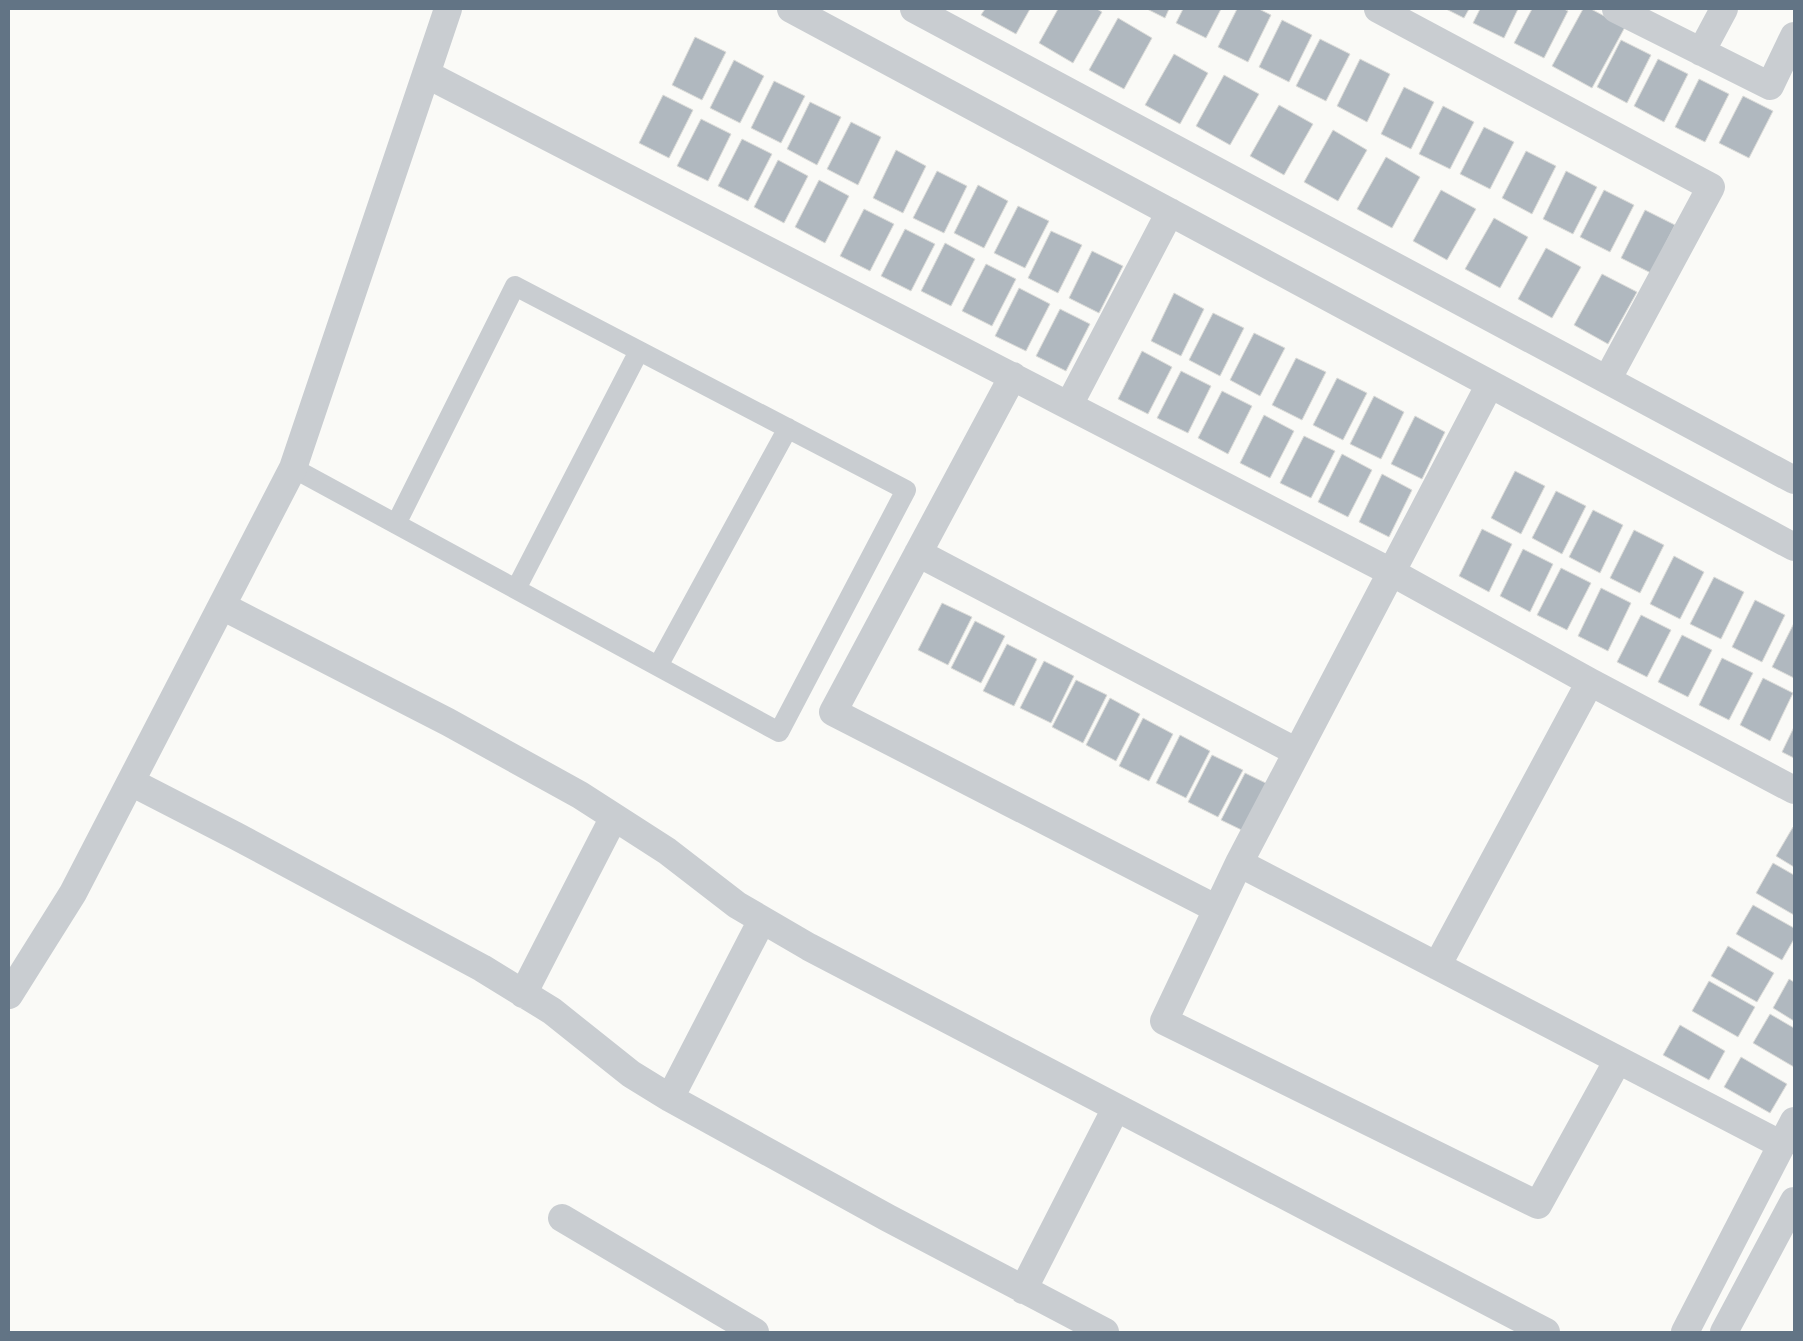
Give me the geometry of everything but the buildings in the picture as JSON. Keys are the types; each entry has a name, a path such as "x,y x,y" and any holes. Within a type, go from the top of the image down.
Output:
{"street":[{"path":"9,995 73,893 293,468 448,9"},
{"path":"791,9 1794,547"},
{"path":"914,9 1794,480"},
{"path":"1378,9 1711,188 1607,380"},
{"path":"1616,9 1770,86 1794,36"},
{"path":"1701,52 1724,9"},
{"path":"426,74 1392,572 1590,682 1794,790"},
{"path":"1069,405 1170,212"},
{"path":"1013,376 832,712 1217,909"},
{"path":"1490,384 1239,863 1164,1021 1538,1205 1618,1060"},
{"path":"918,553 1297,752"},
{"path":"222,606 448,722 580,795 667,851 737,905 809,947 1546,1332"},
{"path":"1437,966 1590,682"},
{"path":"130,782 456,954 552,1011 630,1074 670,1098 862,1204 1105,1332"},
{"path":"523,994 614,817"},
{"path":"1239,863 1782,1145"},
{"path":"670,1098 762,920"},
{"path":"1023,1290 1116,1108"},
{"path":"1684,1332 1794,1121"},
{"path":"1729,1330 1794,1201"},
{"path":"562,1218 755,1332"}],"lane":[{"path":"293,468 396,524 780,732 906,490 515,286 396,524"},
{"path":"516,589 639,351"},
{"path":"658,666 788,428"}]}
